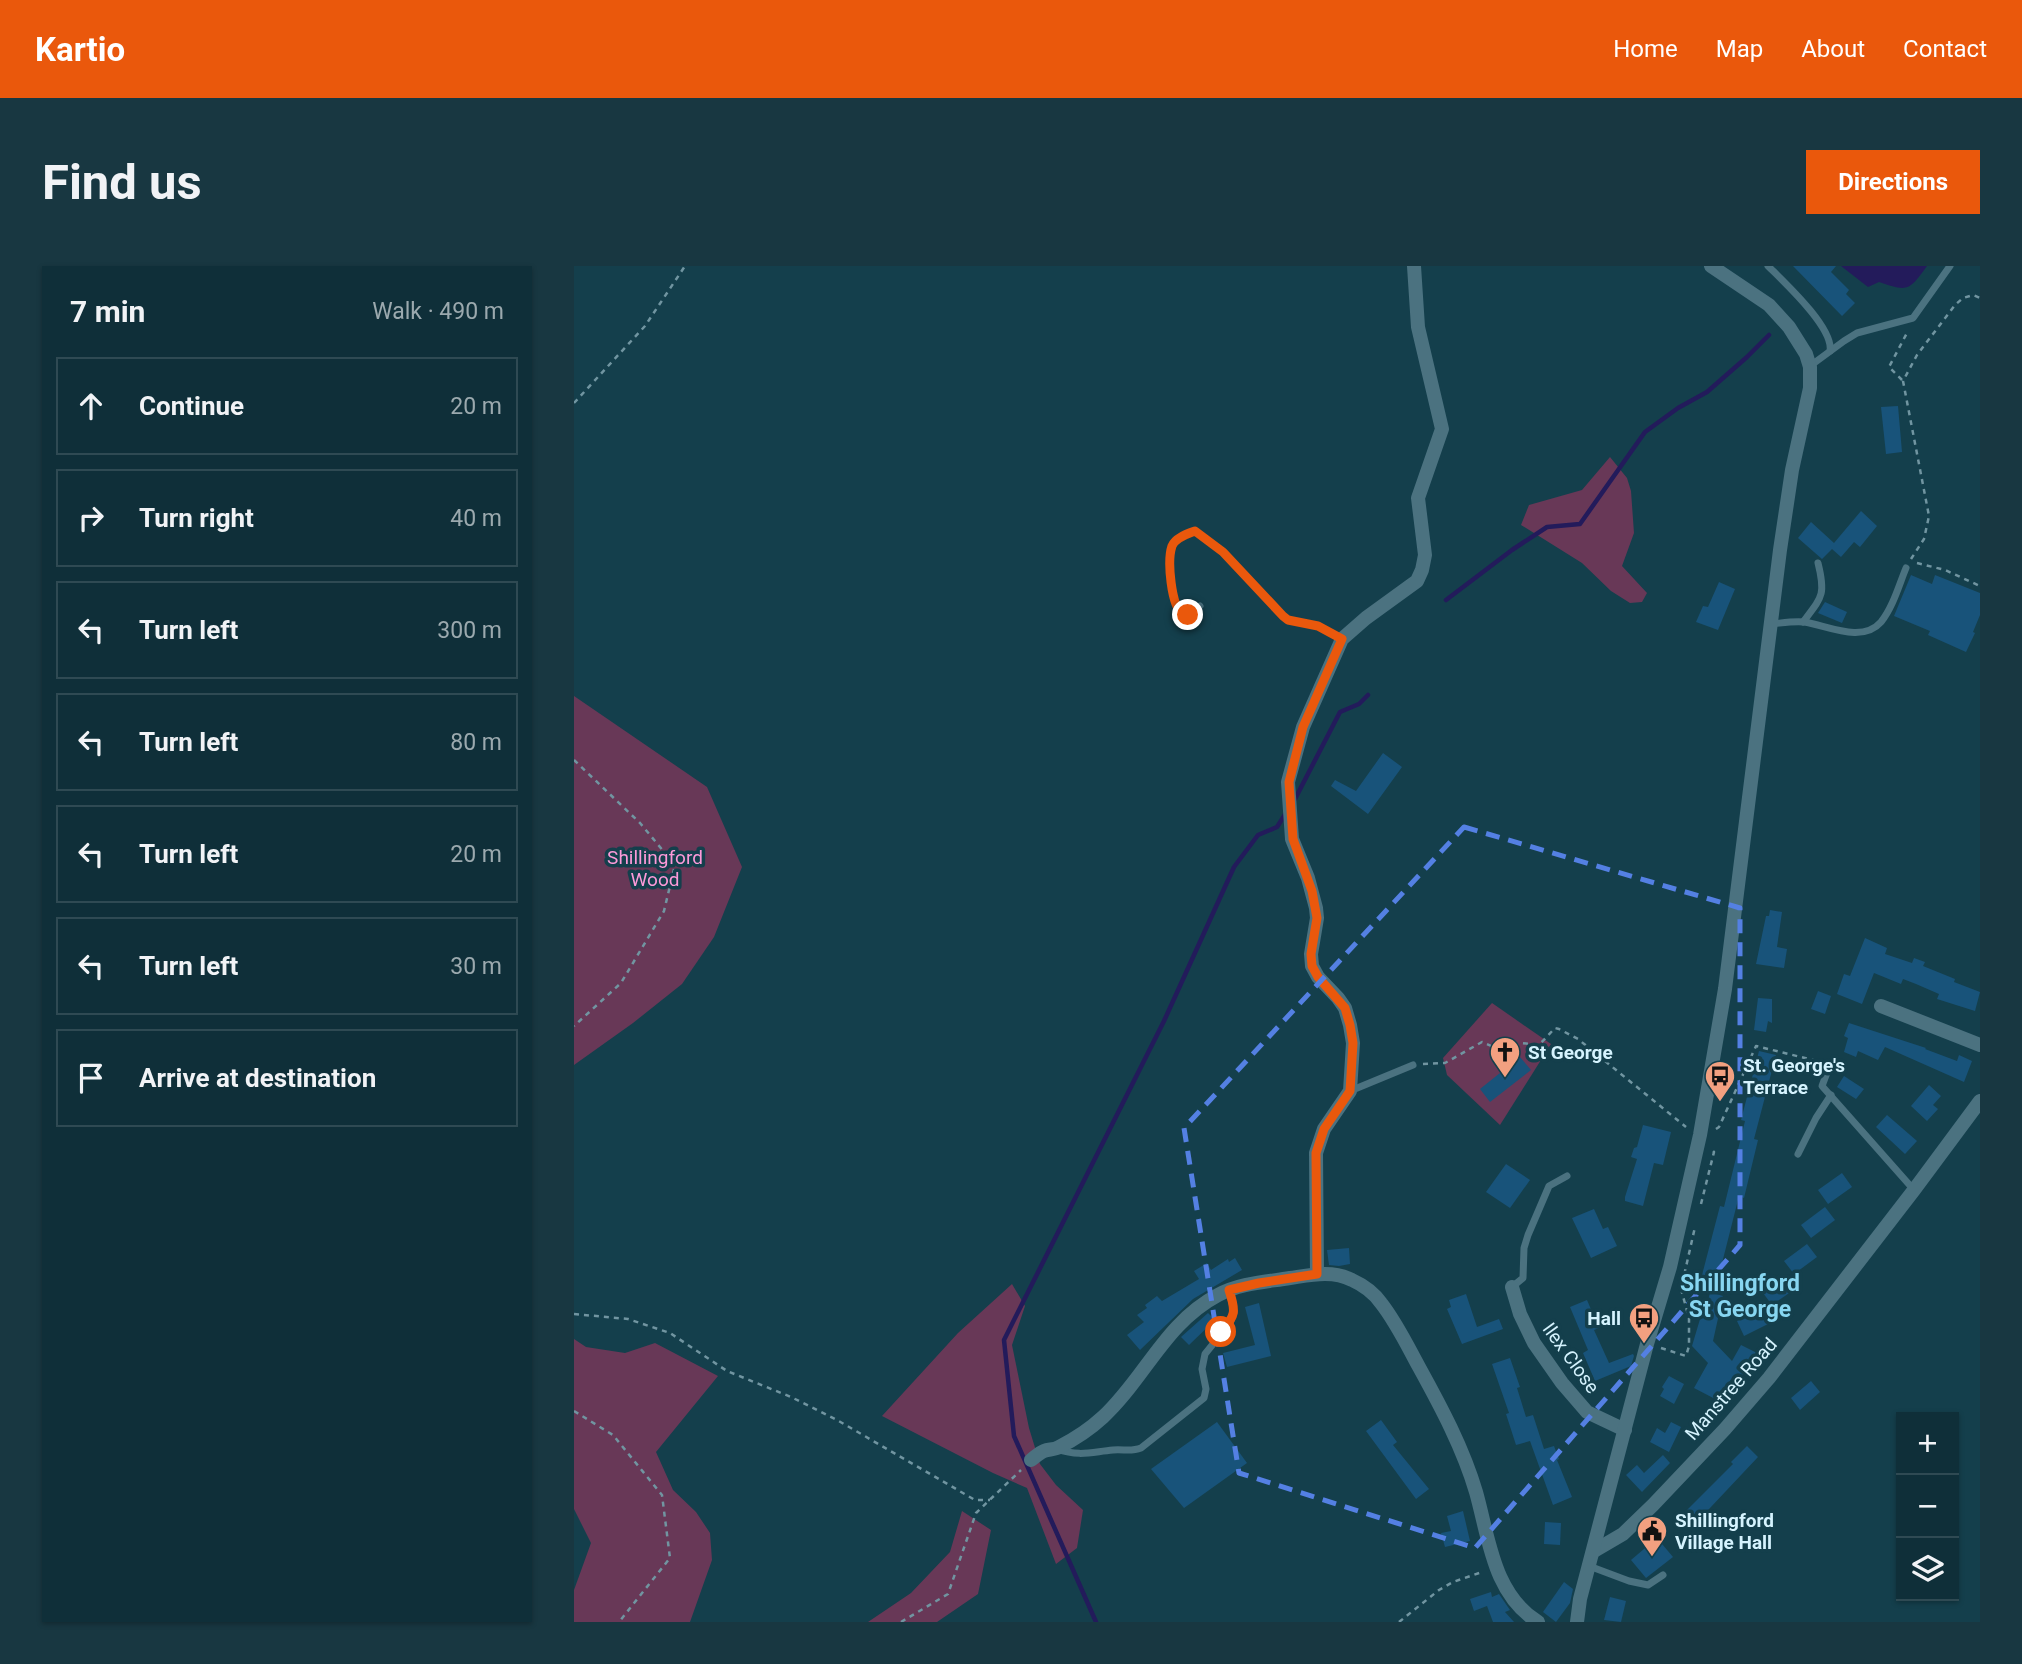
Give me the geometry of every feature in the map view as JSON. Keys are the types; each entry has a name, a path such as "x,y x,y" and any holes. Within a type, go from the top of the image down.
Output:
{"street":[{"path":"1317,1274 1316,1153 1324,1129 1350,1091 1353,1063 1350,1025 1345,1008 1312,966 1316,908 1293,839 1289,782 1303,727 1342,639 1417,581 1422,570 1425,555 1418,498 1441,429 1418,327 1414,266"},
{"path":"1577,1622 1647,1344 1670,1268 1694,1132 1725,989 1770,624 1792,470 1810,388 1810,367 1801,344 1769,305 1711,266"},
{"path":"1881,1006 1980,1045"},
{"name":"Manstree Road","path":"1594,1551 1623,1534 1769,1378 1980,1101"},
{"path":"1027,1463 1043,1451 1057,1449 1089,1429 1122,1398 1180,1322 1219,1294 1249,1284 1317,1274 1337,1274 1366,1288 1380,1301 1397,1325 1462,1453 1476,1492 1494,1565 1529,1620"},
{"name":"Ilex Close","path":"1512,1287 1520,1314 1534,1343 1562,1383 1587,1412 1625,1430"}],"lane":[{"path":"1768,266 1813,313 1828,336 1830,351"},
{"path":"1810,367 1857,333 1913,318 1950,266"},
{"path":"1200,606 1188,615 1177,611 1170,566 1172,546 1177,539 1195,531 1223,552 1288,620 1318,626 1342,639"},
{"path":"1802,622 1821,598 1822,579 1818,563"},
{"path":"1770,624 1802,622 1857,633 1880,624 1906,568"},
{"path":"1350,1091 1413,1065"},
{"path":"1828,1070 1822,1086 1914,1190"},
{"path":"1798,1154 1831,1095"},
{"path":"1512,1287 1523,1278 1524,1248 1549,1186 1567,1176"},
{"path":"1057,1449 1083,1455 1114,1450 1133,1451 1141,1448 1200,1402 1206,1389 1202,1369 1205,1354 1230,1323 1234,1312 1229,1290"},
{"path":"1589,1566 1648,1585 1663,1575"}],"path":[{"path":"574,403 645,326 685,266"},
{"path":"1903,381 1917,355 1955,305 1963,298 1973,295 1980,298"},
{"path":"1913,318 1889,367 1903,381 1929,516 1924,539 1910,562 1945,570 1980,586"},
{"path":"574,760 640,823 675,865 663,911 621,983 574,1026"},
{"path":"1413,1065 1445,1063 1482,1042 1505,1052 1521,1043 1539,1045 1555,1028 1559,1028 1578,1039 1657,1101 1714,1152 1699,1212"},
{"path":"1694,1132 1719,1128 1756,1046 1813,1059 1828,1070"},
{"path":"1647,1344 1686,1356 1689,1346 1689,1318 1681,1289 1696,1223"},
{"path":"574,1314 628,1319 670,1333 727,1371 790,1396 837,1420 975,1500 990,1500"},
{"path":"574,1411 613,1435 662,1496 670,1558 619,1622"},
{"path":"901,1622 948,1594 976,1513 1027,1463"},
{"path":"1399,1622 1439,1590 1494,1565"}],"highlighted area":[{"path":"1464,827 1740,908 1740,1245 1475,1548 1239,1473 1184,1128"}],"green space":[{"path":"1610,457 1627,478 1631,491 1634,533 1622,566 1647,593 1642,602 1630,603 1611,591 1582,563 1521,525 1529,505 1582,490"},
{"name":"Shillingford Wood","path":"574,696 707,787 742,867 714,937 682,984 574,1065"},
{"path":"1492,1003 1551,1044 1500,1125 1447,1075 1443,1058"},
{"path":"1012,1284 1025,1306 1012,1345 1029,1428 1040,1464 1056,1485 1083,1510 1077,1548 1056,1564 1027,1488 882,1416 958,1333"},
{"path":"574,1339 586,1347 625,1353 655,1343 718,1376 656,1452 673,1490 696,1512 710,1533 712,1560 690,1622 574,1622 574,1590 591,1543 574,1509"},
{"path":"962,1511 991,1530 978,1594 937,1622 868,1622 911,1593 950,1552"}],"shaded area":[{"path":"1841,266 1927,266 1912,285 1902,288 1879,282 1868,287"}],"building":[{"path":"1793,266 1836,266 1831,272 1849,290 1846,294 1855,303 1842,316"},
{"path":"1898,406 1902,452 1886,454 1881,407"},
{"path":"1861,511 1877,526 1860,547 1854,542 1841,557 1832,549 1822,559 1798,538 1811,522 1834,543"},
{"path":"1911,575 1932,584 1935,575 1980,593 1980,615 1966,652 1928,635 1930,631 1894,616"},
{"path":"1719,582 1735,589 1718,630 1696,622 1703,606 1708,607"},
{"path":"1825,602 1847,612 1842,623 1818,613"},
{"path":"1383,753 1402,767 1368,814 1331,786 1335,780 1356,791"},
{"path":"1770,910 1782,912 1777,947 1787,949 1784,968 1756,964 1766,916 1769,916"},
{"path":"1865,938 1887,948 1885,954 1912,963 1914,958 1925,962 1923,966 1980,992 1975,1011 1937,999 1939,994 1903,979 1901,984 1874,973 1862,1004 1837,994 1844,974 1850,976"},
{"path":"1818,991 1831,996 1825,1014 1811,1009"},
{"path":"1758,998 1772,999 1772,1023 1768,1021 1766,1032 1754,1030"},
{"path":"1849,1023 1957,1061 1959,1055 1972,1061 1964,1082 1885,1047 1878,1060 1858,1051 1856,1057 1844,1052 1848,1038 1844,1036"},
{"path":"1759,1051 1776,1055 1754,1139 1758,1140 1744,1198 1739,1196 1718,1279 1702,1275 1720,1206 1724,1207 1745,1121 1741,1120"},
{"name":"St George","path":"1520,1057 1531,1070 1490,1102 1480,1089"},
{"path":"1844,1076 1864,1089 1856,1099 1837,1087"},
{"path":"1929,1085 1941,1096 1933,1105 1938,1109 1927,1121 1911,1106"},
{"path":"1887,1115 1917,1141 1905,1154 1876,1127"},
{"path":"1643,1125 1671,1132 1663,1165 1654,1163 1643,1206 1625,1201 1625,1197 1637,1159 1631,1157 1637,1147"},
{"path":"1506,1164 1530,1180 1510,1208 1486,1192"},
{"path":"1842,1173 1852,1187 1828,1204 1818,1190"},
{"path":"1825,1207 1835,1220 1811,1238 1801,1225"},
{"path":"1594,1209 1603,1229 1608,1227 1617,1246 1591,1258 1572,1218"},
{"path":"1807,1244 1817,1257 1794,1274 1784,1261"},
{"path":"1349,1248 1350,1264 1329,1265 1327,1250"},
{"path":"1235,1258 1242,1270 1193,1299 1140,1350 1127,1335 1144,1322 1137,1315 1157,1296 1162,1301 1199,1279 1194,1271 1207,1263 1211,1270 1228,1259 1229,1262"},
{"path":"1786,1276 1795,1289 1772,1305 1763,1293"},
{"path":"1710,1292 1723,1296 1713,1341 1732,1361 1741,1345 1757,1353 1738,1383 1731,1379 1719,1401 1694,1388 1708,1363 1692,1346"},
{"path":"1466,1294 1477,1327 1499,1319 1503,1329 1462,1344 1447,1309 1451,1307 1449,1300"},
{"path":"1587,1300 1599,1328 1594,1330 1609,1363 1633,1354 1634,1356 1631,1366 1595,1381 1583,1353 1588,1350 1570,1307"},
{"path":"1259,1303 1271,1356 1227,1367 1223,1353 1255,1345 1245,1307"},
{"path":"1762,1308 1770,1323 1744,1336 1737,1321"},
{"path":"1208,1313 1215,1320 1189,1345 1181,1337"},
{"path":"1510,1358 1526,1417 1533,1415 1544,1449 1554,1446 1572,1497 1553,1505 1530,1441 1516,1445 1506,1414 1509,1413 1492,1364"},
{"path":"1669,1376 1684,1384 1674,1404 1660,1396"},
{"path":"1811,1381 1820,1392 1800,1410 1791,1398"},
{"path":"1381,1420 1397,1442 1393,1445 1429,1489 1416,1499 1366,1431"},
{"path":"1217,1422 1247,1463 1184,1508 1151,1469"},
{"path":"1671,1422 1681,1427 1669,1452 1650,1442 1657,1428 1665,1433"},
{"path":"1747,1446 1758,1457 1694,1525 1683,1514 1733,1464 1731,1462"},
{"path":"1663,1455 1670,1463 1642,1492 1626,1475 1637,1465 1644,1473"},
{"path":"1463,1511 1470,1541 1445,1547 1441,1533 1451,1531 1447,1516"},
{"path":"1545,1522 1561,1523 1560,1545 1544,1544"},
{"name":"Shillingford Village Hall","path":"1657,1538 1673,1557 1646,1578 1631,1560"},
{"path":"1564,1582 1573,1589 1570,1603 1556,1622 1543,1612"},
{"path":"1491,1592 1492,1597 1499,1594 1510,1610 1505,1612 1514,1622 1493,1622 1487,1606 1474,1611 1470,1599"},
{"path":"1610,1597 1626,1601 1621,1622 1604,1620"}],"waterway":[{"path":"1446,600 1547,527 1580,524 1645,432 1678,408 1707,392 1769,335"},
{"path":"1295,799 1340,712 1359,704 1368,695"},
{"path":"1096,1622 1014,1436 1004,1340 1164,1021 1234,867 1258,835 1277,827 1286,813"}],"place":[{"name":"St George","path":"1505,1079"},
{"name":"St. George's Terrace","path":"1720,1103"},
{"name":"Hall","path":"1644,1345"},
{"name":"Shillingford Village Hall","path":"1652,1558"}],"district":[{"name":"Shillingford St George","path":"1740,1296"}],"route":[{"path":"1188,615 1177,611 1170,566 1172,546 1177,539 1195,531 1223,552 1288,620 1318,626 1342,639 1303,727 1289,782 1293,839 1312,891 1317,918 1311,954 1312,966 1345,1008 1353,1043 1350,1091 1324,1129 1316,1153 1317,1274 1239,1286 1229,1290 1234,1312 1230,1323 1221,1332"}]}
